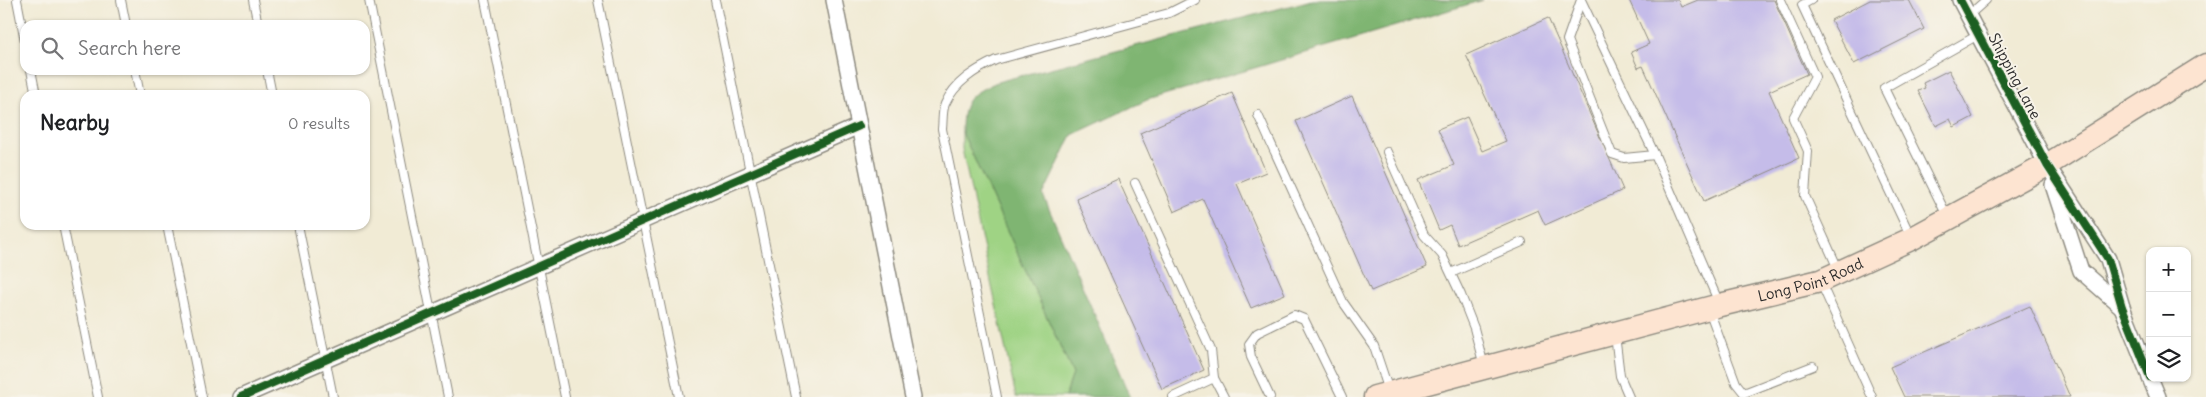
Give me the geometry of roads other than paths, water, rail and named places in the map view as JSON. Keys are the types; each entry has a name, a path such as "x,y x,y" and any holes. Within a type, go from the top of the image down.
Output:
{"main road":[{"name":"Long Point Road","path":"1382,395 1714,306 1830,277 1911,239 2047,165 2206,65"}],"street":[{"path":"834,0 913,397"},
{"name":"Shipping Lane","path":"1960,0 2047,165"},
{"path":"241,397 859,126"},
{"path":"2047,165 2081,271 2122,307"},
{"path":"2047,165 2108,259 2122,307 2146,368"},
{"path":"2152,382 2158,397"}],"lane":[{"path":"17,0 21,20"},
{"path":"121,0 125,20"},
{"path":"253,0 257,20"},
{"path":"369,0 448,397"},
{"path":"484,0 565,397"},
{"path":"598,0 679,397"},
{"path":"715,0 796,397"},
{"path":"997,397 942,129 944,105 960,82 974,70 996,60 1169,13 1195,0"},
{"path":"1581,0 1567,40 1612,154 1624,158 1655,155"},
{"path":"1581,0 1655,155 1714,306 1736,384 1745,395 1813,366"},
{"path":"1780,0 1815,76 1793,118 1808,151 1805,196 1830,277 1872,397"},
{"path":"1811,0 1802,5 1911,239"},
{"path":"1968,16 1986,0"},
{"path":"1949,219 1884,88 1978,35"},
{"path":"32,75 35,90"},
{"path":"136,75 139,90"},
{"path":"268,75 271,90"},
{"path":"1258,115 1343,302 1374,346 1382,395"},
{"path":"1387,152 1424,235 1442,255 1451,273 1474,328 1484,368"},
{"path":"1135,183 1211,350 1214,378 1224,397"},
{"path":"64,230 98,397"},
{"path":"168,230 202,397"},
{"path":"299,230 333,397"},
{"path":"1451,273 1522,242"},
{"path":"1270,397 1251,357 1249,344 1257,333 1294,316 1304,319 1342,397"},
{"path":"1614,333 1620,376 1629,397"},
{"path":"1173,397 1214,378"}]}
